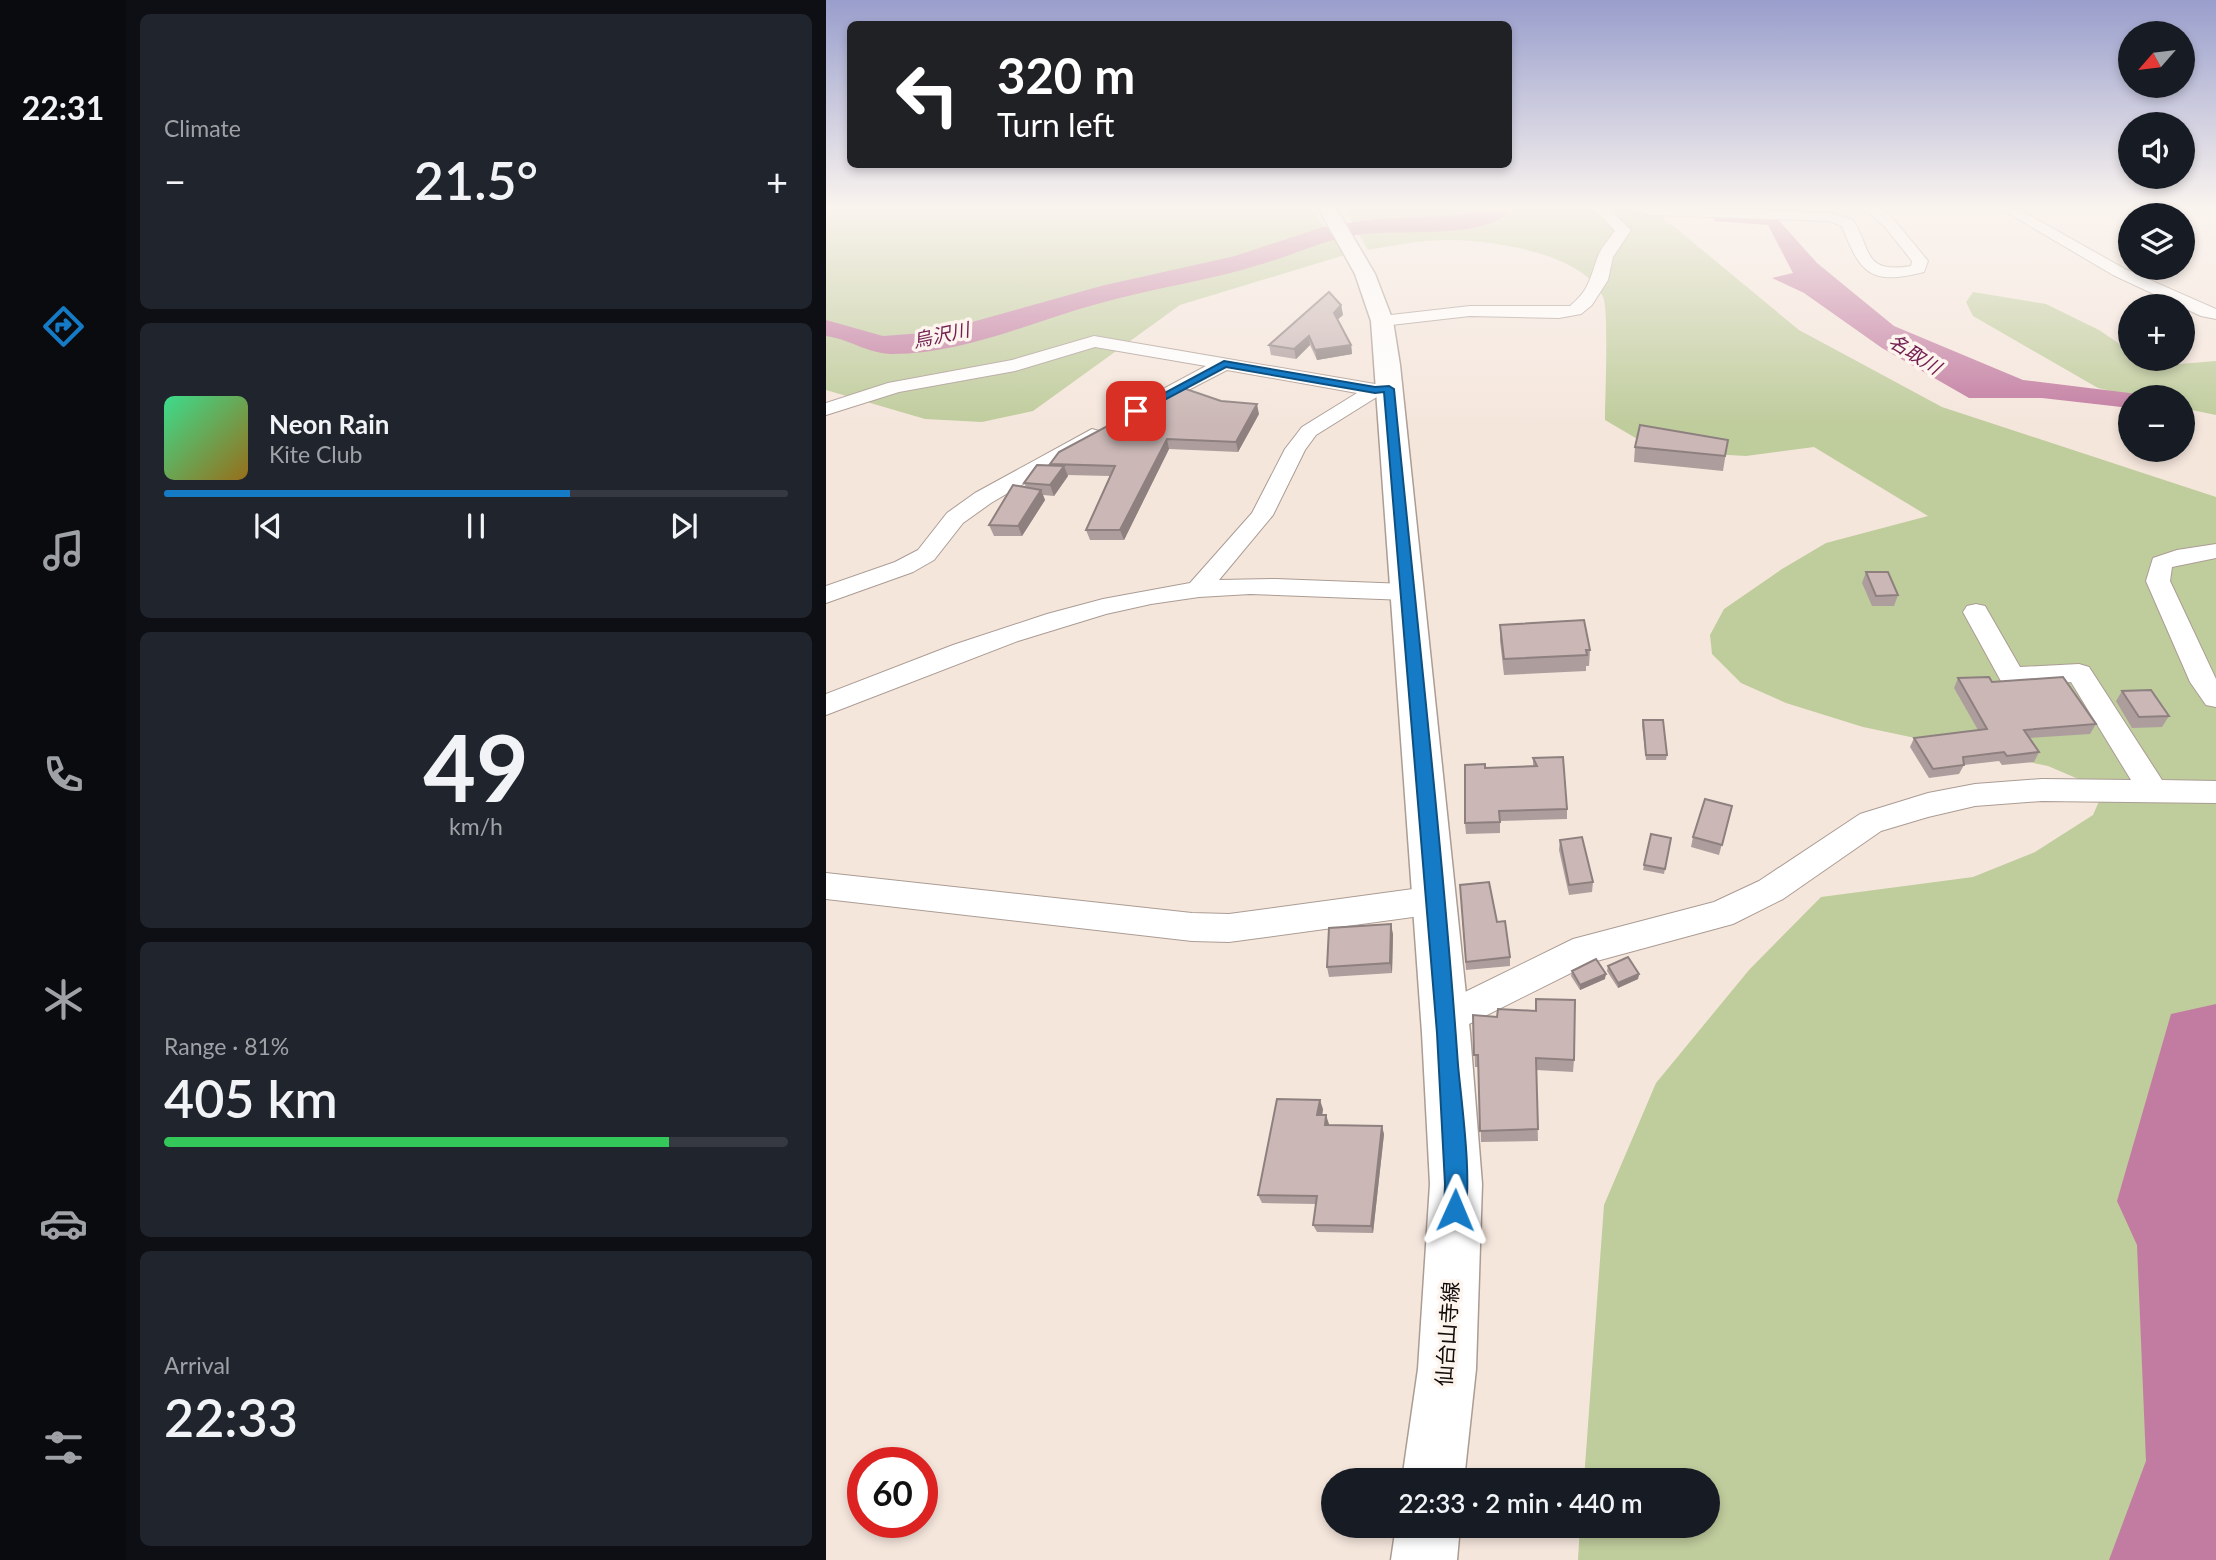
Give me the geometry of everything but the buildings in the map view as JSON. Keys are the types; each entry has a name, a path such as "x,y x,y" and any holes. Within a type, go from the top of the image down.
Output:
{"main road":[{"name":"仙台山寺線","path":"1367,279 1382,321 1382,389 1406,592 1435,900 1456,1184 1447,1369 1435,1468"},
{"path":"1424,1560 1427,1538"}],"street":[{"path":"1382,321 1470,311 1559,313 1575,310 1586,301 1600,279"},
{"path":"2134,279 2216,314"},
{"path":"826,409 895,387 1015,365 1094,341 1382,389"},
{"path":"826,595 904,567 926,555 955,518 983,498 1224,364"},
{"path":"1198,589 1262,516 1295,449 1309,431 1382,389"},
{"path":"2216,551 2178,557 2161,563 2158,581 2204,682 2216,698"},
{"path":"826,705 967,650 1119,602 1198,589 1228,587 1406,592"},
{"path":"1976,612 2012,677 2079,673 2164,790"},
{"path":"2164,790 2216,779"},
{"path":"1444,1011 1465,1010 1585,949 1721,914 1771,890 1871,822 1975,795 2042,790 2216,792"},
{"path":"826,886 1192,927 1229,928 1435,900"}],"green space":[{"path":"826,279 1266,279 1180,305 1033,411 982,422 925,419 826,390"},
{"path":"1589,279 1737,279 1799,330 1942,407 2216,497 2216,1007 2188,1560 1578,1560 1579,1538 1720,1538 1720,1468 1585,1468 1604,1205 1656,1083 1749,970 1821,897 1973,877 2035,852 2093,815 2104,790 2048,766 1863,727 1786,703 1741,683 1712,654 1710,635 1724,609 1826,543 1928,516 1814,447 1746,456 1693,453 1639,440 1605,420 1606,336 1603,297"},
{"path":"1973,292 2046,304 2099,330 2118,343 2118,371 2195,371 2195,363 2216,361 2216,415 2195,411 2195,385 2118,385 2118,393 2098,388 1973,316 1966,302"}],"water":[{"name":"名取川","path":"1774,279 1836,279 1894,326 2023,380 2118,392 2118,407 2042,398 1969,398 1882,348 1804,293"},
{"path":"2216,1004 2216,1560 2109,1560 2146,1461 2137,1245 2117,1201 2171,1014"}],"waterway":[{"name":"烏沢川","path":"826,328 883,344 936,341 1111,292 1169,279"}],"route":[{"path":"1136,411 1224,364 1375,390 1389,389 1446,1033 1456,1184 1455,1210"}]}
